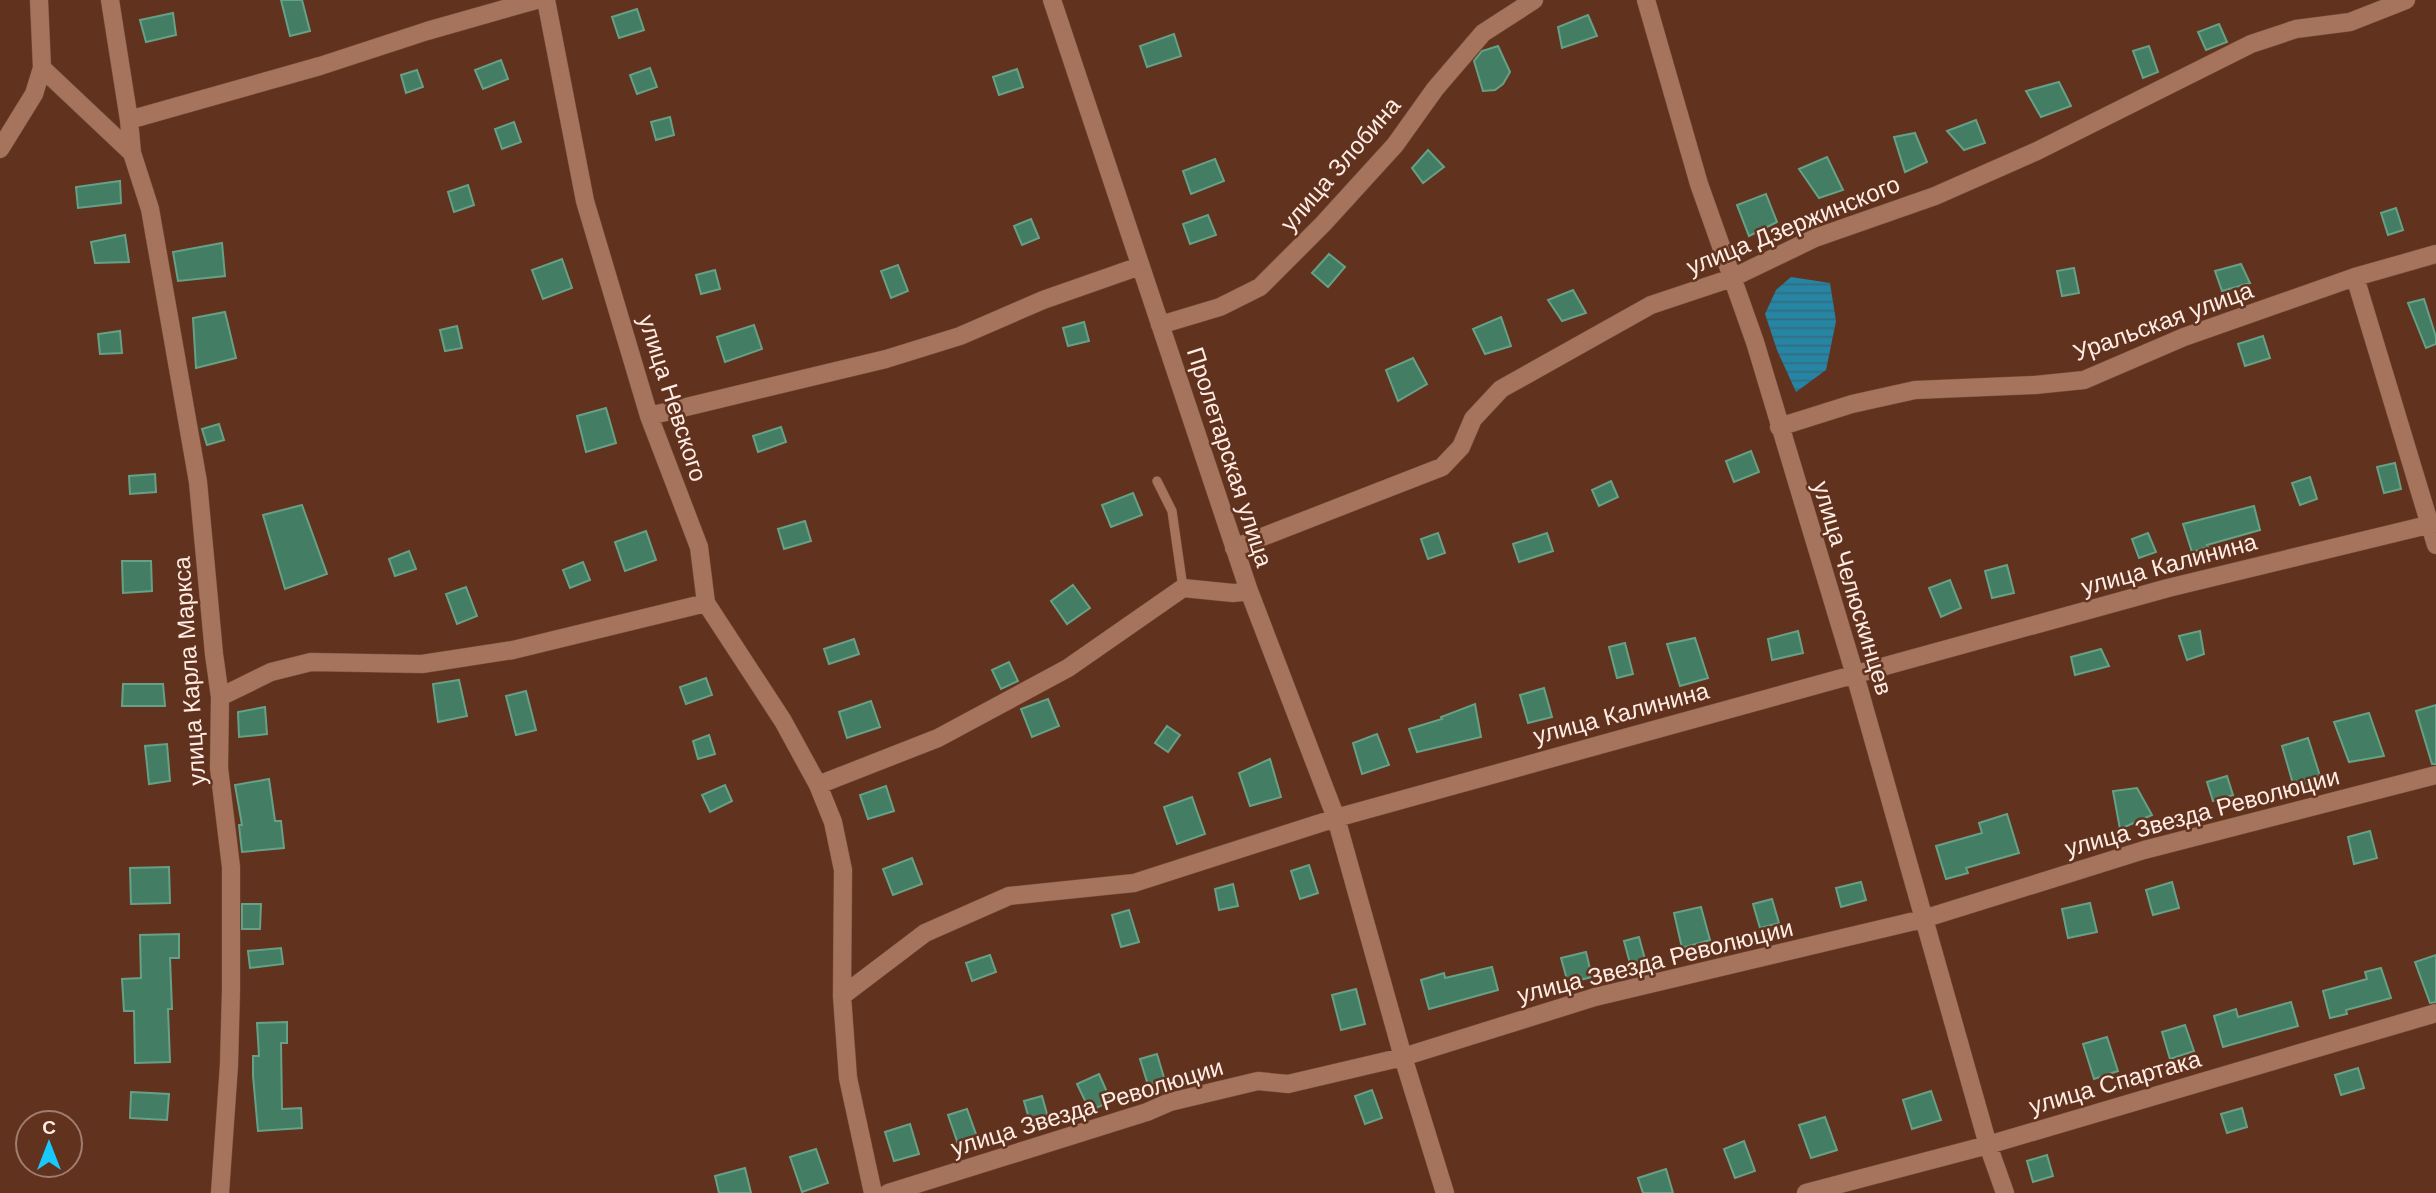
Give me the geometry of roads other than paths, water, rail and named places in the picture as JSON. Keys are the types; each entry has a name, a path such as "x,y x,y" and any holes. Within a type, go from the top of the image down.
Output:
{"street":[{"path":"0,149 34,94 42,68 39,0"},
{"name":"улица Карла Маркса","path":"110,0 132,153 150,209 198,482 220,696 219,768 230,867 231,990 220,1193"},
{"path":"129,120 320,66 427,31 536,0"},
{"name":"улица Невского","path":"546,0 585,201 649,416 699,547 706,603 783,721 818,785 832,822 843,870 842,996 848,1078 873,1193"},
{"name":"Пролетарская улица","path":"1052,0 1248,591 1233,593 1182,588"},
{"name":"улица Злобина","path":"1160,325 1220,307 1260,287 1323,224 1395,145 1435,89 1483,33 1534,0"},
{"name":"улица Челюскинцев","path":"1646,0 1699,184 1755,342 1855,675 1988,1145 2005,1193"},
{"name":"улица Дзержинского","path":"1234,548 1442,467 1461,447 1474,419 1502,389 1651,305 1732,278 1815,238 1935,196 2037,151 2251,44 2296,29 2350,22 2406,0"},
{"name":"улица Карла Маркса","path":"42,68 132,153"},
{"name":"Уральская улица","path":"1779,427 1852,404 1915,390 2084,380 2184,337 2355,277 2436,254"},
{"path":"649,416 886,359 960,336 1042,300 1140,266"},
{"path":"2355,277 2433,524 2436,545"},
{"name":"улица Калинина","path":"842,996 925,933 1009,896 1134,883 1336,818 2168,588 2433,524"},
{"path":"818,785 938,738 1068,668 1182,588"},
{"path":"1248,591 1336,818 1403,1057 1445,1193"},
{"path":"220,696 271,672 311,662 422,664 513,650 706,603"},
{"name":"улица Звезда Революции","path":"888,1193 1147,1112 1170,1102 1258,1081 1288,1084 1403,1057 1595,997 1923,919 2144,850 2436,775"},
{"name":"улица Спартака","path":"1806,1193 1988,1145 2436,1013"}],"lane":[{"path":"1157,481 1172,511 1182,588"}],"water":[{"path":"1791,277 1830,283 1836,321 1826,370 1796,392 1777,350 1765,314 1776,290"}]}
